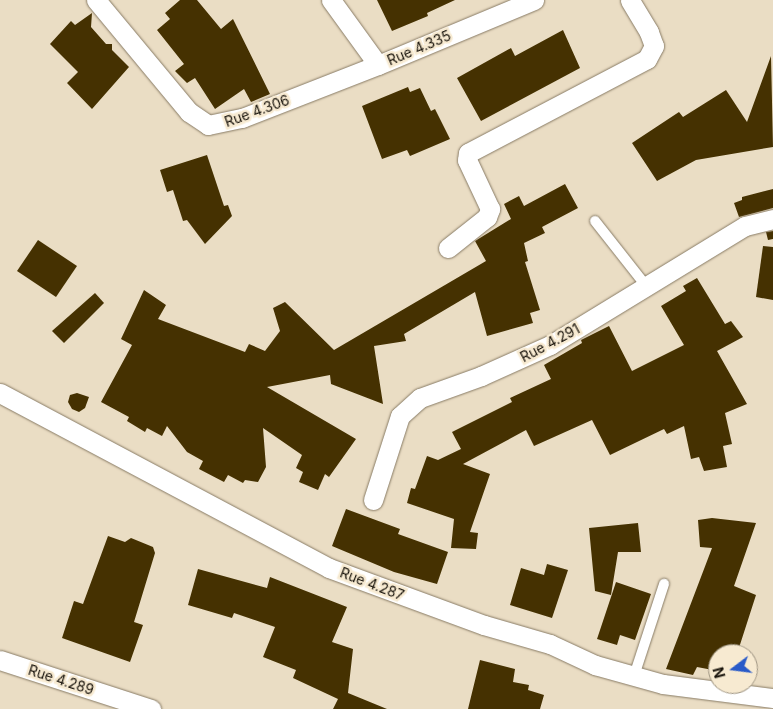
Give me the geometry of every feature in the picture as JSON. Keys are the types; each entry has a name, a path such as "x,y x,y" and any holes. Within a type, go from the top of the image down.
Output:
{"street":[{"name":"Rue 4.306","path":"96,0 189,112 208,125 242,118 378,65"},
{"name":"Rue 4.335","path":"331,0 378,65 534,0"},
{"path":"448,248 487,216 490,209 467,160 468,152 647,59 654,46 649,32 630,0"},
{"name":"Rue 4.291","path":"372,500 400,416 420,398 481,376 550,346 745,226 773,219"},
{"name":"Rue 4.287","path":"0,393 329,568 484,625 550,644 595,665 663,684 773,698"},
{"name":"Rue 4.289","path":"0,660 151,709"}],"lane":[{"path":"595,221 647,287"},
{"path":"634,676 664,584"}],"building":[{"path":"180,0 197,0 221,29 233,19 270,94 251,102 244,89 215,109 195,78 187,83 175,71 184,64 157,30 170,19 165,13"},
{"path":"377,0 455,0 427,13 428,16 392,31"},
{"path":"92,13 91,27 106,44 112,44 112,50 129,67 92,109 67,83 78,72 50,44 71,21 75,25"},
{"path":"563,30 580,68 481,121 457,78 511,48 515,56"},
{"path":"771,56 773,147 696,160 657,181 632,143 679,112 683,117 726,90 747,122"},
{"path":"408,87 410,92 420,88 431,111 435,109 450,139 410,156 407,150 382,159 362,106"},
{"path":"207,155 224,206 228,205 232,216 205,244 187,220 183,221 173,190 167,192 160,170"},
{"path":"565,184 578,208 542,227 545,233 524,243 528,261 525,262 540,310 530,313 533,323 487,336 475,292 404,334 406,341 374,346 383,404 331,384 330,375 267,387 356,439 329,477 325,474 318,490 299,482 303,472 296,468 302,455 263,428 266,467 258,482 245,480 243,483 228,475 224,482 199,469 203,461 187,452 167,426 162,436 147,428 145,432 127,421 129,417 101,402 132,345 121,339 144,290 166,305 158,319 245,352 249,344 265,351 280,331 273,308 285,302 334,350 486,261 475,241 511,219 504,204 519,196 524,206"},
{"path":"773,189 773,208 739,217 734,203 742,200 742,197"},
{"path":"773,231 773,239 768,240 766,232"},
{"path":"38,240 77,266 56,297 17,271"},
{"path":"763,246 773,247 773,300 756,297"},
{"path":"697,278 725,324 731,321 743,337 717,351 747,404 725,413 732,444 723,446 727,467 704,471 699,457 691,459 684,426 667,434 664,429 610,455 592,420 534,446 526,430 463,464 490,474 470,532 478,533 476,549 451,548 454,519 407,503 411,488 415,489 427,456 438,460 461,449 452,432 512,402 510,398 551,379 544,365 582,343 581,340 609,326 632,371 684,345 661,306 686,291 683,286"},
{"path":"95,293 104,303 64,343 52,331"},
{"path":"77,393 89,397 85,408 79,412 72,409 68,402 70,395"},
{"path":"346,509 400,529 398,534 448,552 437,584 394,572 332,546"},
{"path":"712,518 756,523 734,586 756,595 740,644 708,644 708,669 697,667 693,675 666,669 712,548 700,547 698,520"},
{"path":"638,523 641,552 618,552 611,595 595,591 589,528"},
{"path":"108,536 125,542 131,538 153,547 155,553 134,622 143,625 130,662 62,638 74,601 83,604"},
{"path":"547,564 568,570 552,618 510,605 521,568 544,575"},
{"path":"198,569 267,588 270,577 347,607 332,642 353,649 348,693 387,709 333,709 338,699 293,678 296,670 263,657 275,627 234,613 232,618 188,605"},
{"path":"616,582 651,594 635,640 620,635 617,645 597,639"},
{"path":"480,660 515,669 513,682 529,685 528,690 544,695 540,709 468,709"}]}
